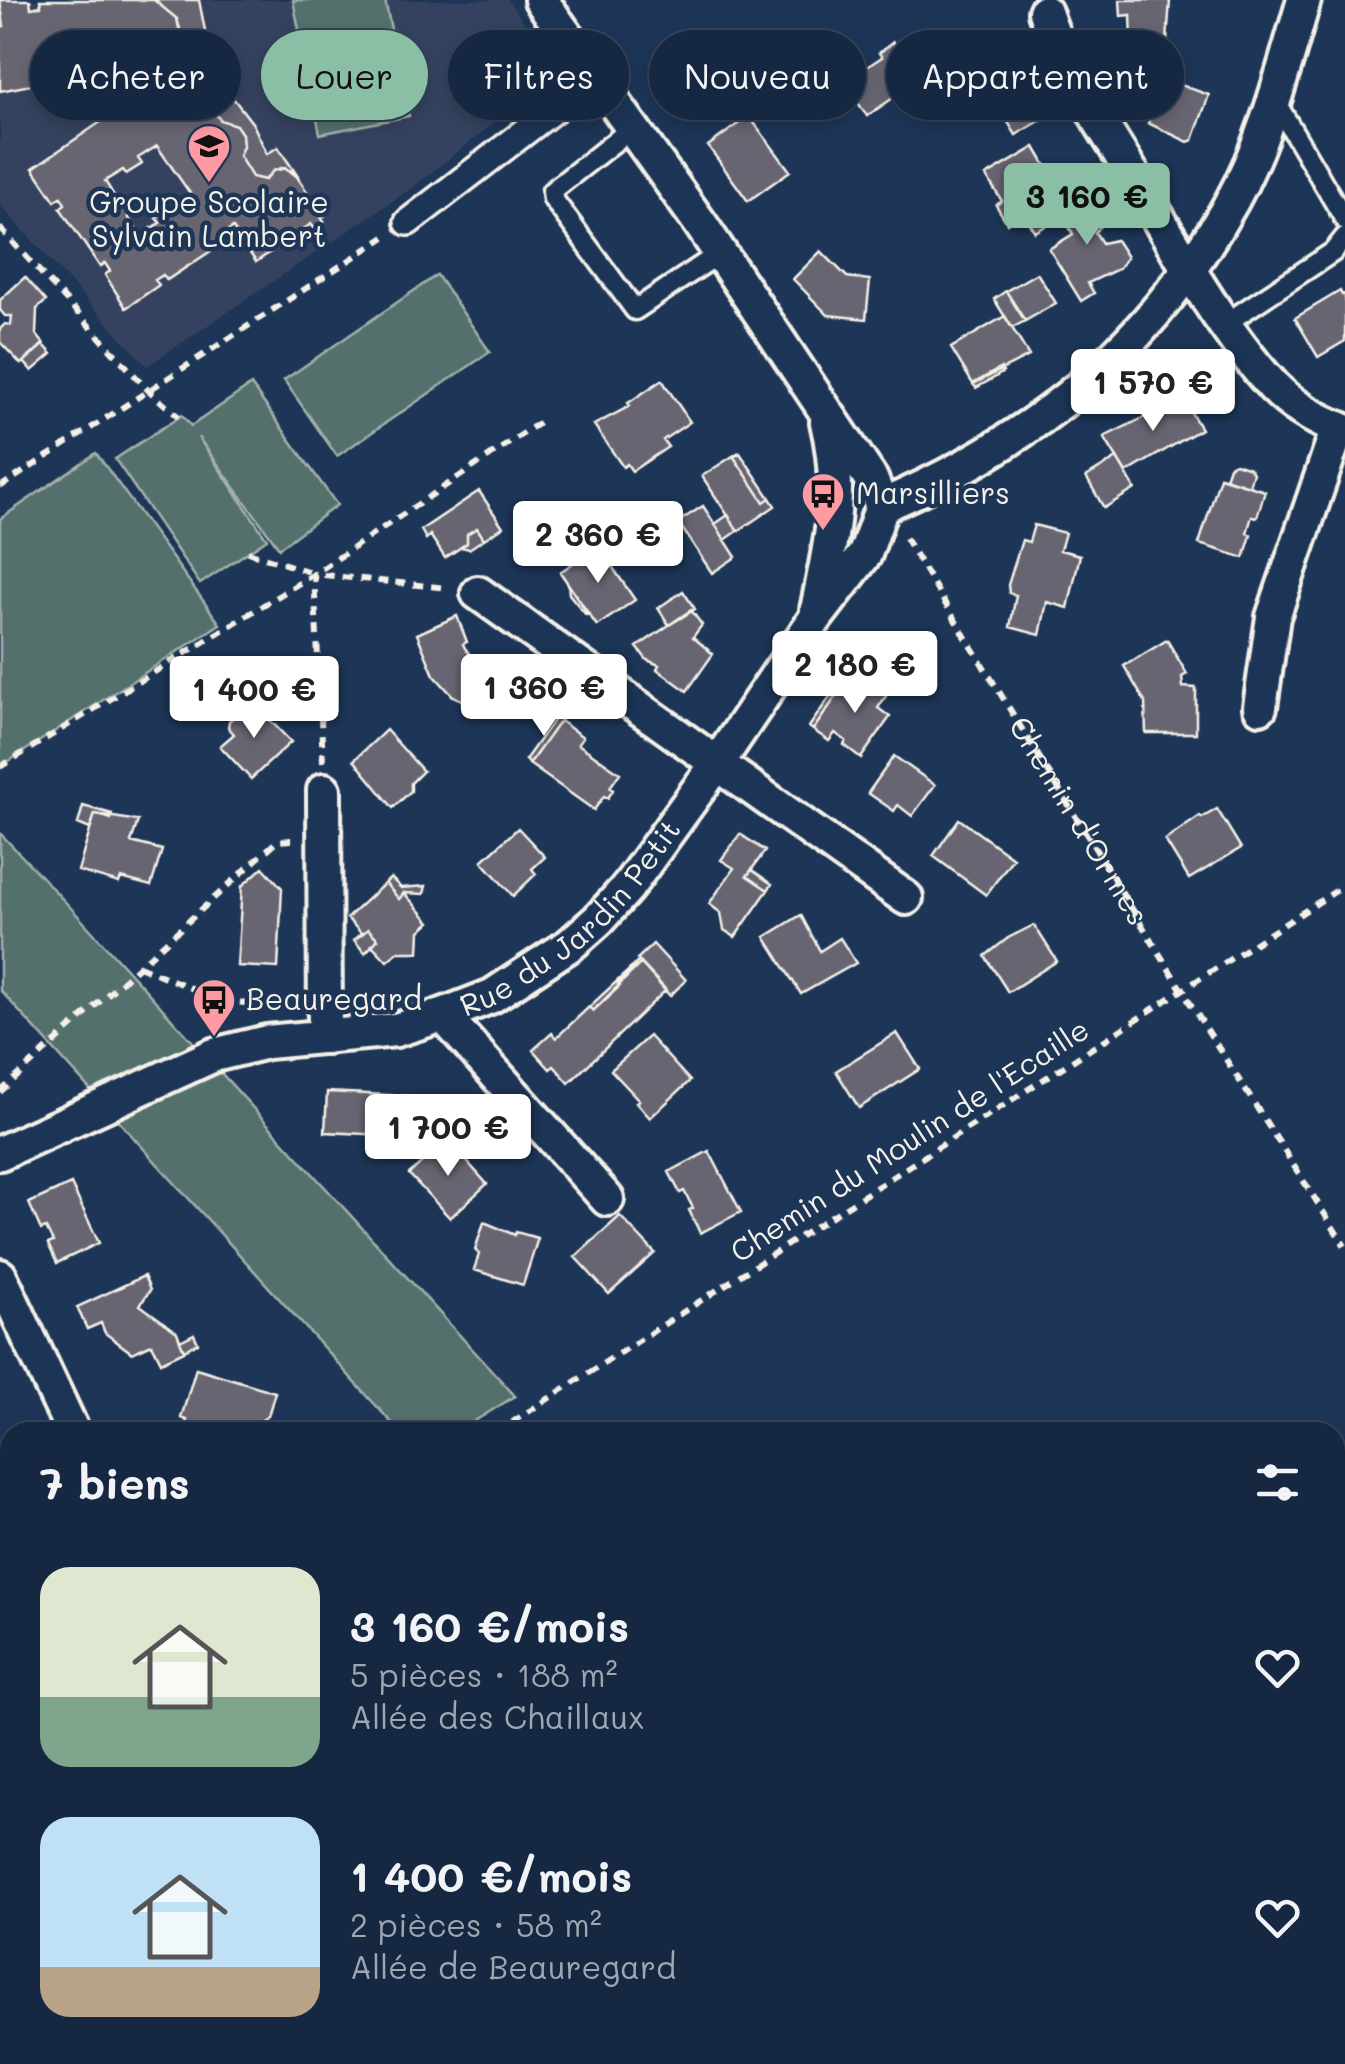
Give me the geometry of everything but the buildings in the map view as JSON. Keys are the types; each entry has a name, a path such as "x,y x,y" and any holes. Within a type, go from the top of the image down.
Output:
{"street":[{"path":"541,0 563,30"},
{"path":"626,120 872,479 882,506 932,485 1046,414 1110,364 1160,310 1233,198 1274,98 1304,0"},
{"path":"1045,12 1068,66 1189,269 1226,322 1275,388 1301,410 1342,429 1273,616 1260,707"},
{"path":"408,222 539,120"},
{"name":"Rue du Jardin Petit","path":"815,619 838,485 823,406"},
{"name":"Rue du Jardin Petit","path":"0,1154 214,1055 325,1024 396,1030 444,1014 492,996 571,944 627,888 718,762 815,619 865,554 882,506"},
{"path":"478,592 906,898"},
{"path":"324,790 325,1024"},
{"path":"444,1014 607,1199"},
{"path":"0,1276 69,1422"}],"lane":[{"path":"1274,98 1345,220"},
{"path":"632,128 552,191 553,199 631,308 639,310 720,253"},
{"path":"1226,322 1333,252 1345,237"}],"path":[{"path":"0,486 408,222"},
{"path":"0,228 148,390 180,417"},
{"path":"0,767 314,574 545,419"},
{"name":"Chemin d'Ormes","path":"882,506 919,560 1182,992 1345,1246"},
{"path":"248,552 314,574 478,592"},
{"path":"314,574 324,790"},
{"path":"0,1092 277,841 324,836"},
{"name":"Chemin du Moulin de l'Ecaille","path":"513,1422 1345,885"},
{"path":"140,966 222,1001 325,1024"}],"shaded area":[{"name":"Groupe Scolaire Sylvain Lambert","path":"0,0 508,0 529,30 448,30 448,120 498,120 412,188 147,366 0,205"},
{"path":"233,662 246,667 249,679 224,704 218,704 207,686"}],"green space":[{"path":"293,0 385,0 391,30 299,30"},
{"path":"317,120 389,120 320,134"},
{"path":"437,275 490,352 337,456 284,380"},
{"path":"251,385 337,505 279,548 198,437 267,539 200,584 115,459 182,415 191,426"},
{"path":"96,453 220,624 0,767 0,519"},
{"path":"0,833 515,1396 473,1422 391,1422 0,990"}],"place":[{"name":"Groupe Scolaire Sylvain Lambert","path":"209,184"},
{"name":"Marsilliers","path":"823,532"},
{"name":"Beauregard","path":"214,1038"}]}
